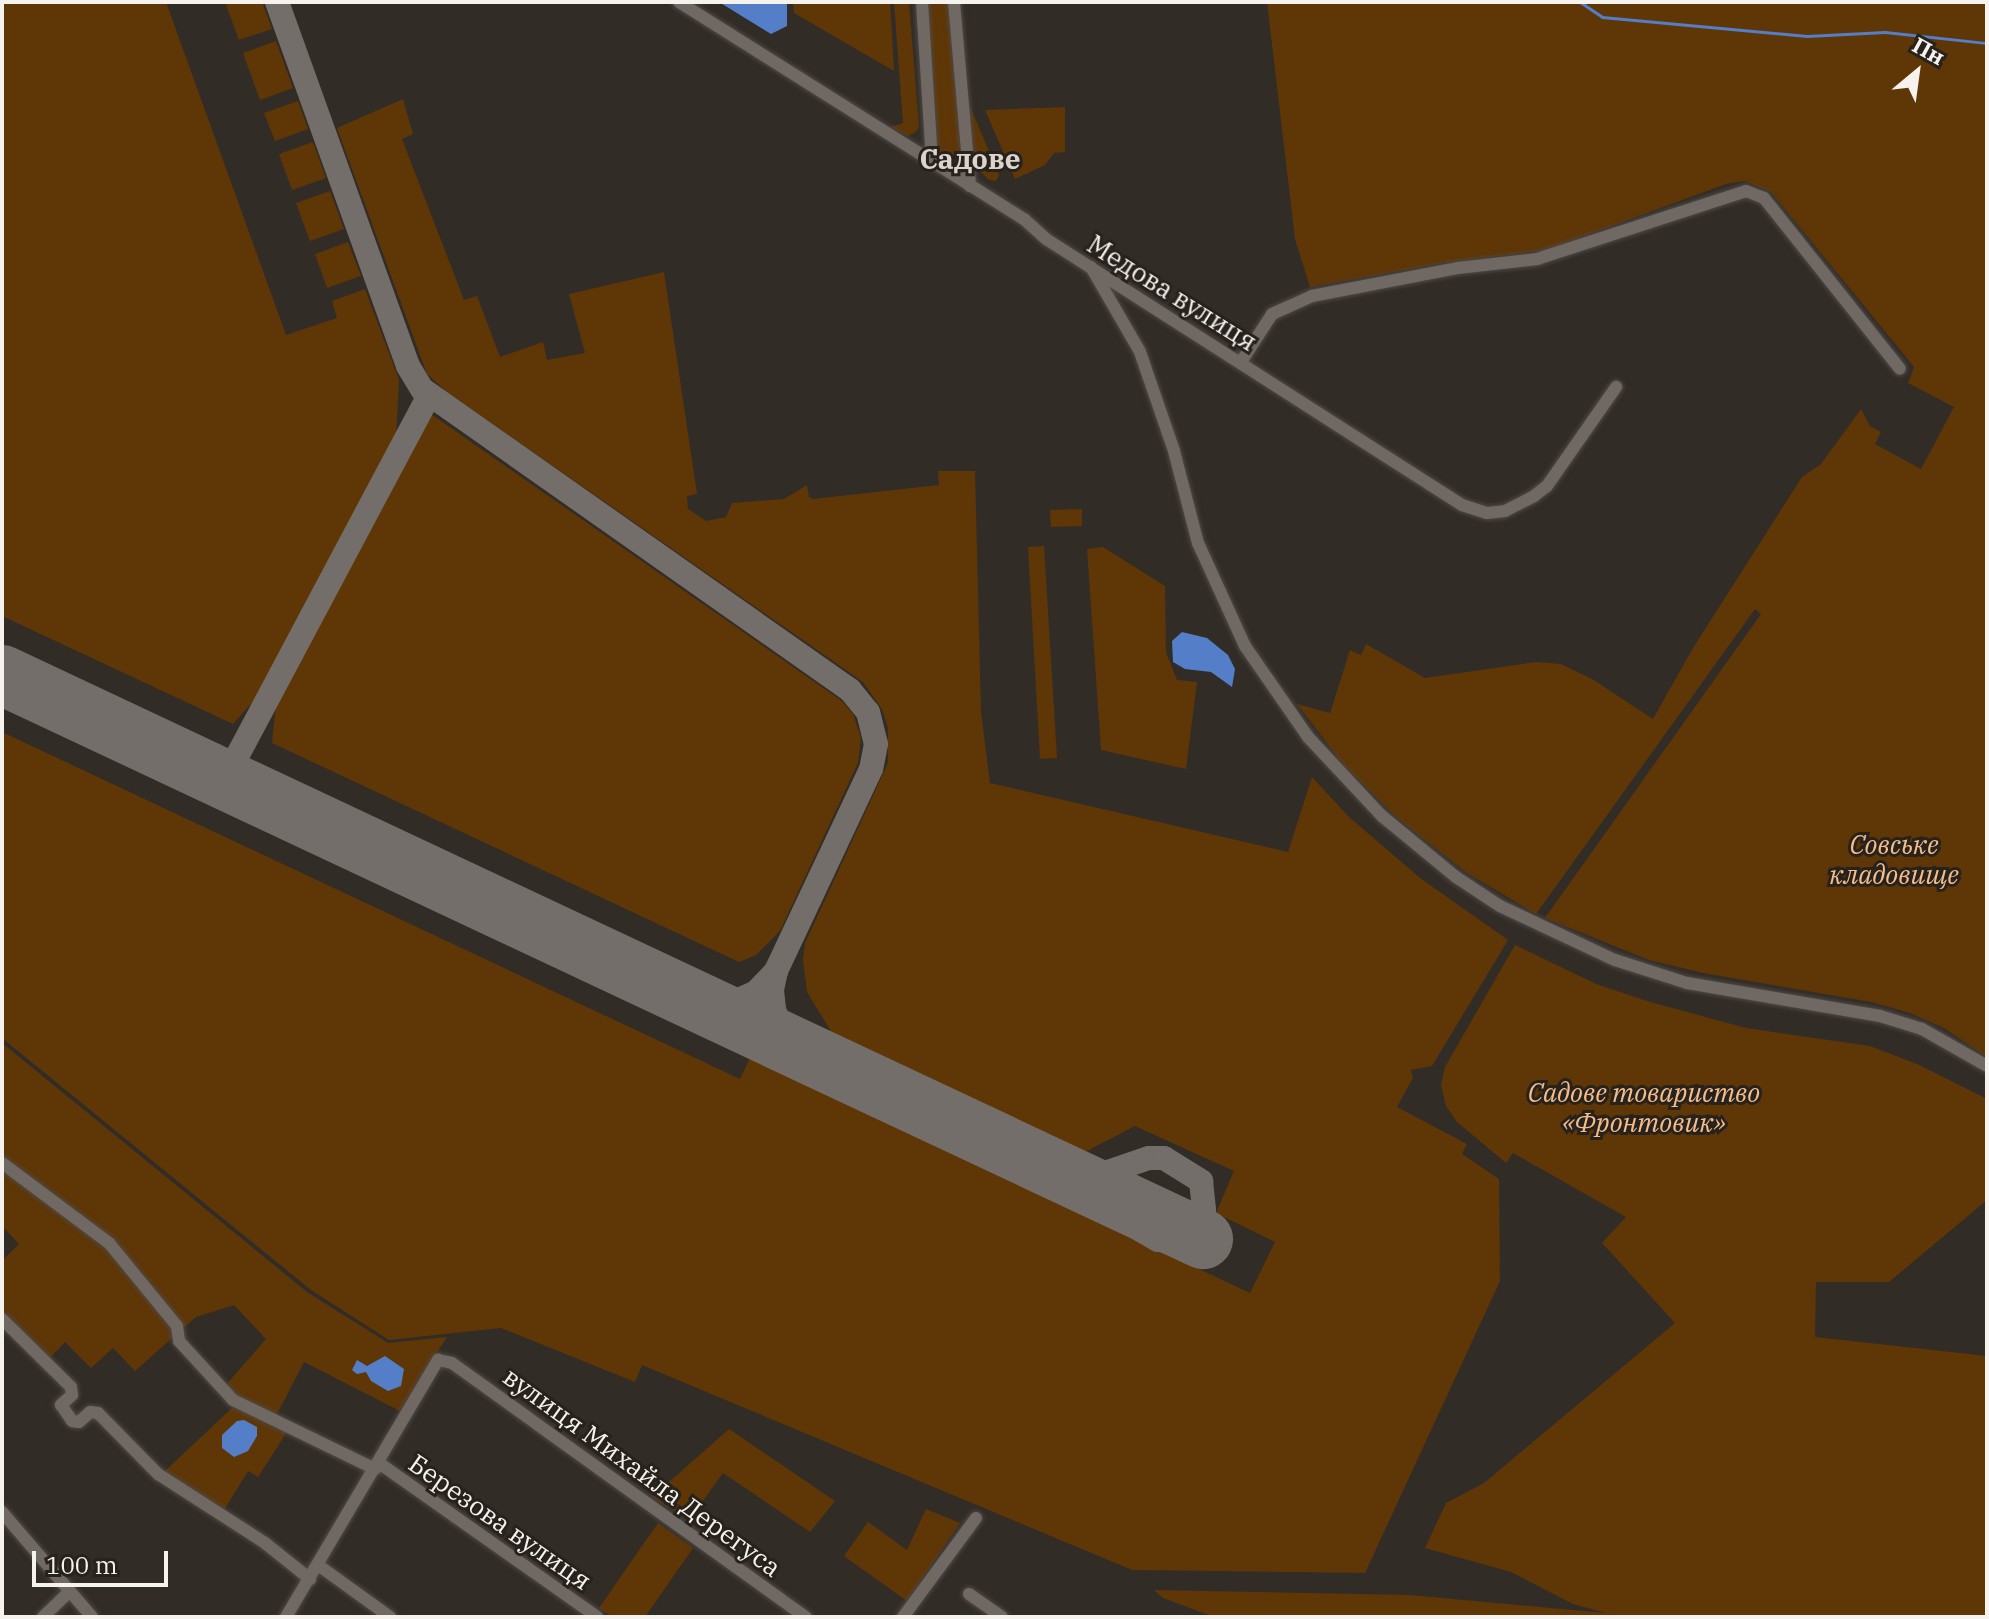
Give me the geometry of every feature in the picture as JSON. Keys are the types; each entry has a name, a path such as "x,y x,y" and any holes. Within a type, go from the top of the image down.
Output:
{"street":[{"name":"Медова вулиця","path":"679,2 970,186 1462,505 1487,513 1505,511 1547,486 1616,387"},
{"path":"922,2 932,163"},
{"path":"954,2 970,186"},
{"path":"1241,362 1272,314 1312,296 1458,268 1537,259 1746,191 1764,198 1900,369"},
{"path":"1091,267 1140,352 1174,451 1198,543 1245,646 1308,737 1382,816 1456,877 1500,906 1615,960 1687,983 1880,1016 1922,1029 1987,1066"},
{"name":"Березова вулиця","path":"2,1163 109,1243 177,1326 179,1341 233,1400 377,1466 597,1617"},
{"path":"2,1319 71,1387 72,1395 61,1405 62,1412 72,1421 79,1422 90,1412 98,1413 158,1474 265,1543 310,1579"},
{"name":"вулиця Михайла Дерегуса","path":"377,1466 438,1360 452,1363 806,1617"},
{"path":"286,1617 377,1466"},
{"path":"2,1512 92,1617"},
{"path":"903,1617 976,1518"},
{"path":"318,1565 390,1617"},
{"path":"43,1617 69,1592"},
{"path":"969,1594 1002,1617"}],"green space":[{"path":"2,2 166,2 286,335 337,318 332,301 365,289 399,380 396,437 259,695 233,724 2,616"},
{"path":"225,2 262,2 272,29 239,40"},
{"path":"793,2 890,2 894,71 794,13"},
{"path":"894,2 909,2 919,126 916,132 908,136 891,127 903,123"},
{"path":"927,2 948,2 961,147 953,158 937,156"},
{"name":"Совське кладовище","path":"1267,2 1987,2 1987,1057 1944,1028 1910,1013 1871,1002 1703,973 1649,960 1545,918 1761,614 1755,609 1536,914 1467,873 1396,817 1343,764 1297,704 1330,713 1350,650 1361,655 1366,644 1425,678 1536,662 1561,664 1592,679 1653,719 1693,648 1802,477 1821,464 1861,409 1870,426 1881,432 1875,444 1921,469 1954,407 1908,383 1914,367 1771,192 1745,181 1726,184 1546,250 1444,263 1310,287 1295,239"},
{"path":"276,41 293,88 260,100 243,53"},
{"path":"403,99 413,134 402,139 464,300 477,296 500,357 543,342 547,360 585,353 569,294 664,272 697,494 687,496 688,509 706,521 726,517 732,503 784,499 807,485 809,497 813,499 939,485 938,471 975,471 981,712 990,783 1288,852 1312,777 1349,817 1420,878 1508,940 1432,1066 1411,1070 1413,1078 1397,1107 1467,1144 1462,1154 1499,1179 1500,1281 1365,1573 1132,1570 642,1365 635,1382 501,1328 389,1340 311,1290 2,1038 2,732 740,1079 750,1058 1250,1293 1275,1242 1216,1213 1234,1171 1135,1126 1085,1152 832,1033 807,992 803,960 805,943 888,763 888,728 882,709 863,682 447,392 427,374 337,128"},
{"path":"967,99 999,175 996,181 989,180 974,165"},
{"path":"298,101 308,129 275,141 264,113"},
{"path":"1065,107 1065,152 1054,153 1045,165 1015,179 985,110"},
{"path":"313,142 326,178 292,190 279,154"},
{"path":"330,191 344,229 310,241 296,203"},
{"path":"348,242 361,276 327,288 315,254"},
{"path":"431,414 842,701 853,714 861,738 858,763 780,931 756,955 739,962 272,743 276,703"},
{"path":"1082,509 1082,526 1051,527 1050,510"},
{"path":"1044,546 1057,758 1040,759 1028,547"},
{"path":"1103,547 1165,586 1166,652 1177,680 1197,682 1186,769 1101,750 1087,549"},
{"name":"Садове товариство «Фронтовик»","path":"1515,945 1596,984 1647,1001 1746,1028 1870,1046 1917,1064 1987,1099 1987,1200 1889,1282 1816,1282 1815,1337 1987,1356 1987,1617 1214,1617 1163,1598 1154,1590 1409,1595 1606,1613 1573,1604 1511,1572 1425,1548 1446,1503 1484,1483 1675,1323 1602,1243 1626,1217 1513,1153 1506,1163 1457,1122 1446,1106 1441,1085 1445,1067"},
{"path":"2,1043 307,1292 388,1343 447,1337 400,1411 304,1362 275,1418 244,1404 225,1386 266,1339 234,1305 196,1317 135,1371 113,1348 91,1368 65,1342 48,1360 2,1314 2,1261 19,1244 2,1226"},
{"path":"233,1407 287,1432 258,1477 248,1471 223,1512 163,1473"},
{"path":"729,1429 835,1501 810,1532 723,1473 689,1520 652,1497"},
{"path":"926,1509 960,1523 907,1601 844,1556 868,1522 907,1550"},
{"path":"658,1523 693,1548 645,1617 612,1617 599,1608"}],"water":[{"path":"719,2 787,2 787,26 771,34"},
{"path":"1182,632 1207,638 1228,655 1235,669 1232,687 1211,672 1185,669 1173,662 1172,641"},
{"path":"385,1356 404,1369 401,1386 388,1391 371,1381 366,1372 357,1374 352,1370 357,1360 367,1366"},
{"path":"244,1420 257,1427 257,1436 248,1451 234,1457 222,1448 222,1435 237,1421"}],"waterway":[{"path":"1580,2 1602,17 1807,36 1885,32 1987,43"}],"taxiway":[{"path":"277,2 408,366 422,389 850,690 868,712 876,744 871,769 776,971 772,990 774,1010 784,1033 801,1049 823,1061"},
{"path":"225,779 429,396"},
{"path":"692,998 708,1003 734,1002 756,992 776,971"},
{"path":"1059,1171 1096,1176 1149,1158 1164,1158 1201,1181 1204,1210 1199,1223 1187,1236 1173,1241 1158,1240 1141,1230 1109,1195"}],"runway":[{"path":"2,675 1203,1239"}],"district":[{"name":"Садове","path":"970,159"}]}
